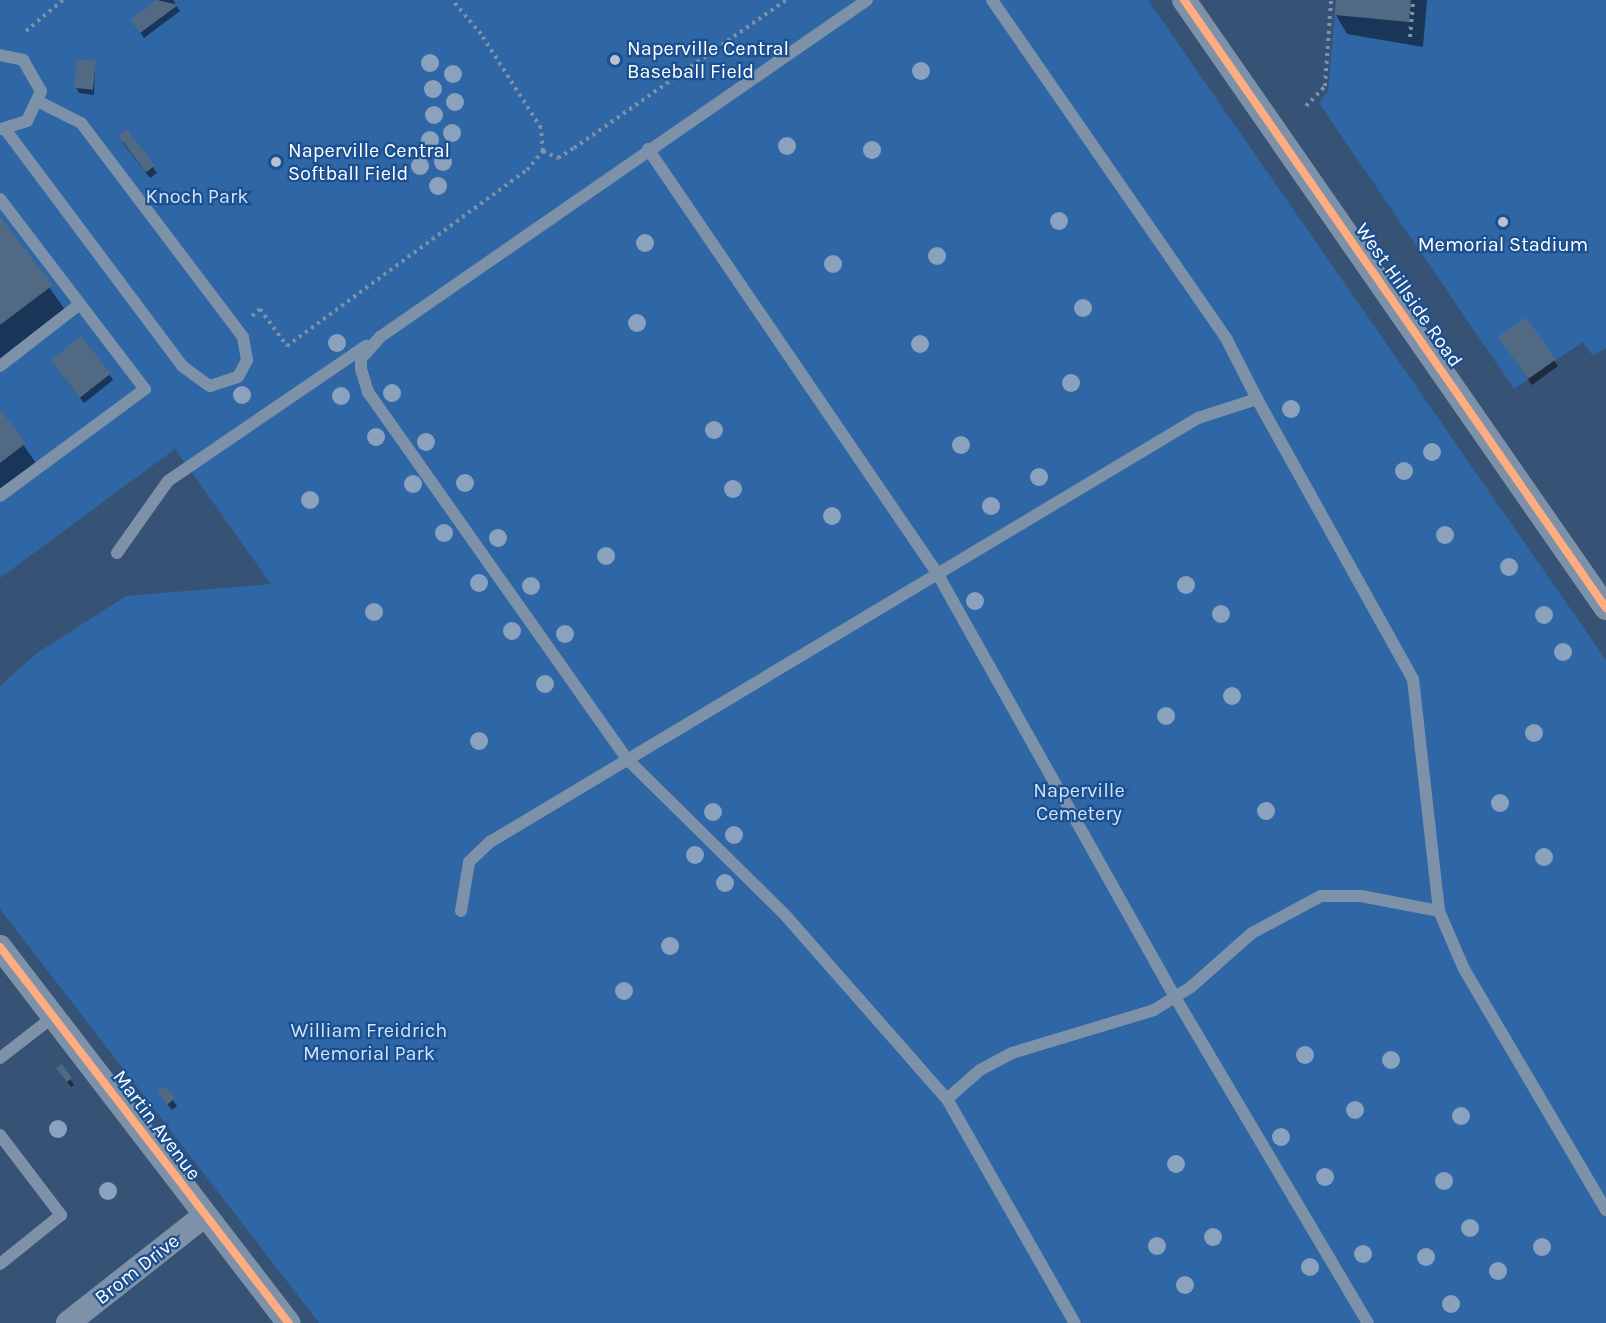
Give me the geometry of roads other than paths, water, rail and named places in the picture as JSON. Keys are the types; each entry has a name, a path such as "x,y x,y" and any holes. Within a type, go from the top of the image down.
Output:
{"street":[{"name":"West Hillside Road","path":"1184,0 1606,608"},
{"name":"Martin Avenue","path":"0,947 288,1323"},
{"name":"Brom Drive","path":"68,1323 205,1215"}],"lane":[{"path":"117,553 168,481 867,0"},
{"path":"992,0 1227,340 1257,399 1413,679 1439,911 1464,969 1606,1210"},
{"path":"0,55 23,60 33,69 39,102 27,122 3,129 182,366 210,386 238,378 247,360 243,337 81,123 39,102"},
{"path":"648,149 937,573 1175,997 1368,1323"},
{"path":"0,199 145,388 0,496"},
{"path":"0,366 80,304"},
{"path":"380,337 361,359 368,392 627,759 786,916 947,1099 1075,1323"},
{"path":"460,911 469,862 490,842 1198,418 1257,399"},
{"path":"947,1099 980,1070 1012,1053 1154,1010 1175,997 1252,933 1321,896 1361,896 1439,911"},
{"path":"0,1058 53,1017"},
{"path":"0,1135 62,1215 0,1264"}],"place":[{"name":"Naperville Central Baseball Field","path":"615,60"},
{"name":"Naperville Central Softball Field","path":"276,162"},
{"name":"Memorial Stadium","path":"1503,222"}],"park label":[{"name":"Knoch Park","path":"197,196"},
{"name":"Naperville Cemetery","path":"1079,802"},
{"name":"William Freidrich Memorial Park","path":"369,1042"}]}
